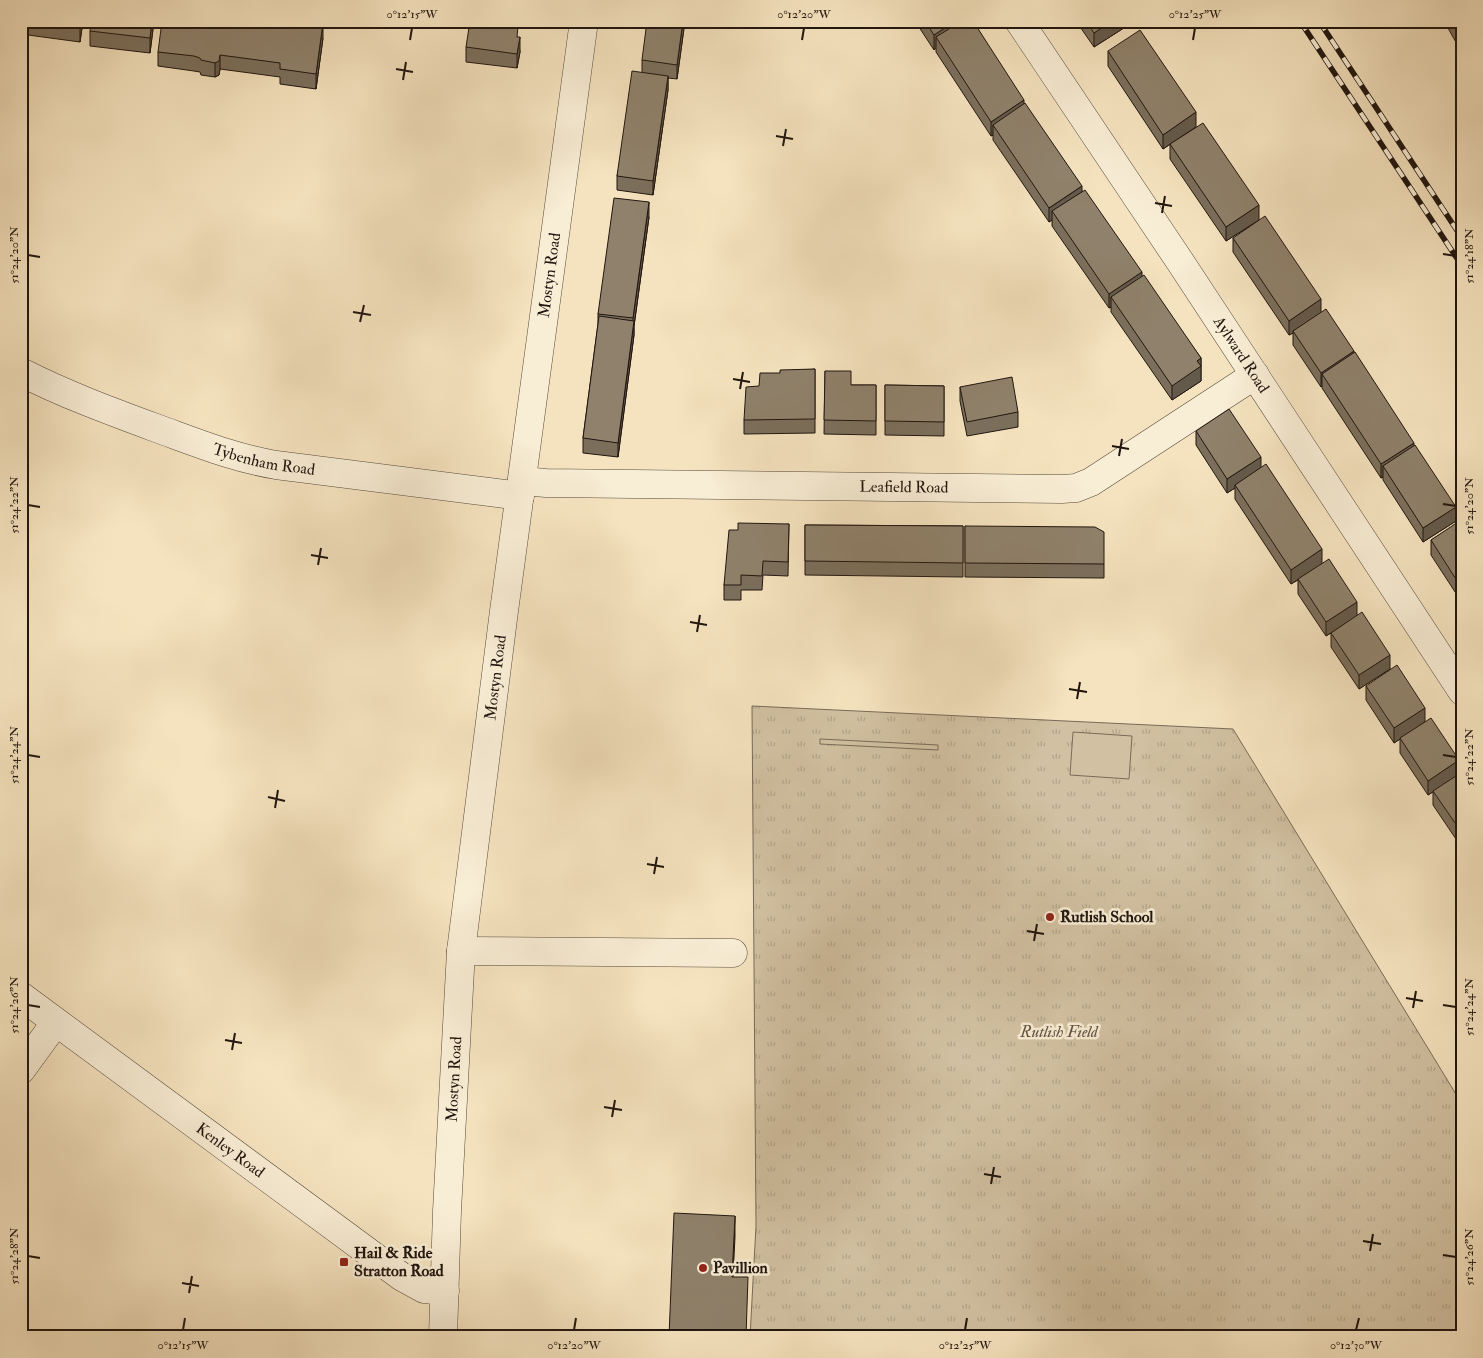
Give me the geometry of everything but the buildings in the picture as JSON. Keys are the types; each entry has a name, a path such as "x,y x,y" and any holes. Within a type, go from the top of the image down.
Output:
{"street":[{"name":"Mostyn Road","path":"443,1337 447,1211 461,951 479,798 584,21"},
{"name":"Aylward Road","path":"1019,21 1255,375 1462,691"},
{"name":"Tybenham Road","path":"21,372 94,405 212,449 253,461 521,488"},
{"name":"Leafield Road","path":"521,488 546,483 1076,488 1091,482 1255,375"},
{"path":"461,951 733,954"},
{"name":"Kenley Road","path":"21,996 402,1277 424,1289 445,1291"},
{"path":"21,1070 56,1022"}],"green space":[{"name":"Rutlish Field","path":"752,706 1233,729 1462,1104 1462,1337 750,1337 756,1226"},
{"path":"1073,732 1132,736 1129,779 1070,775"},
{"path":"820,739 938,745 938,750 820,744"}],"railway":[{"path":"1300,21 1462,266"},
{"path":"1319,21 1462,238"}],"place":[{"name":"Rutlish School","path":"1050,917"},
{"name":"Hail & Ride Stratton Road","path":"344,1262"},
{"name":"Pavillion","path":"703,1268"}]}
